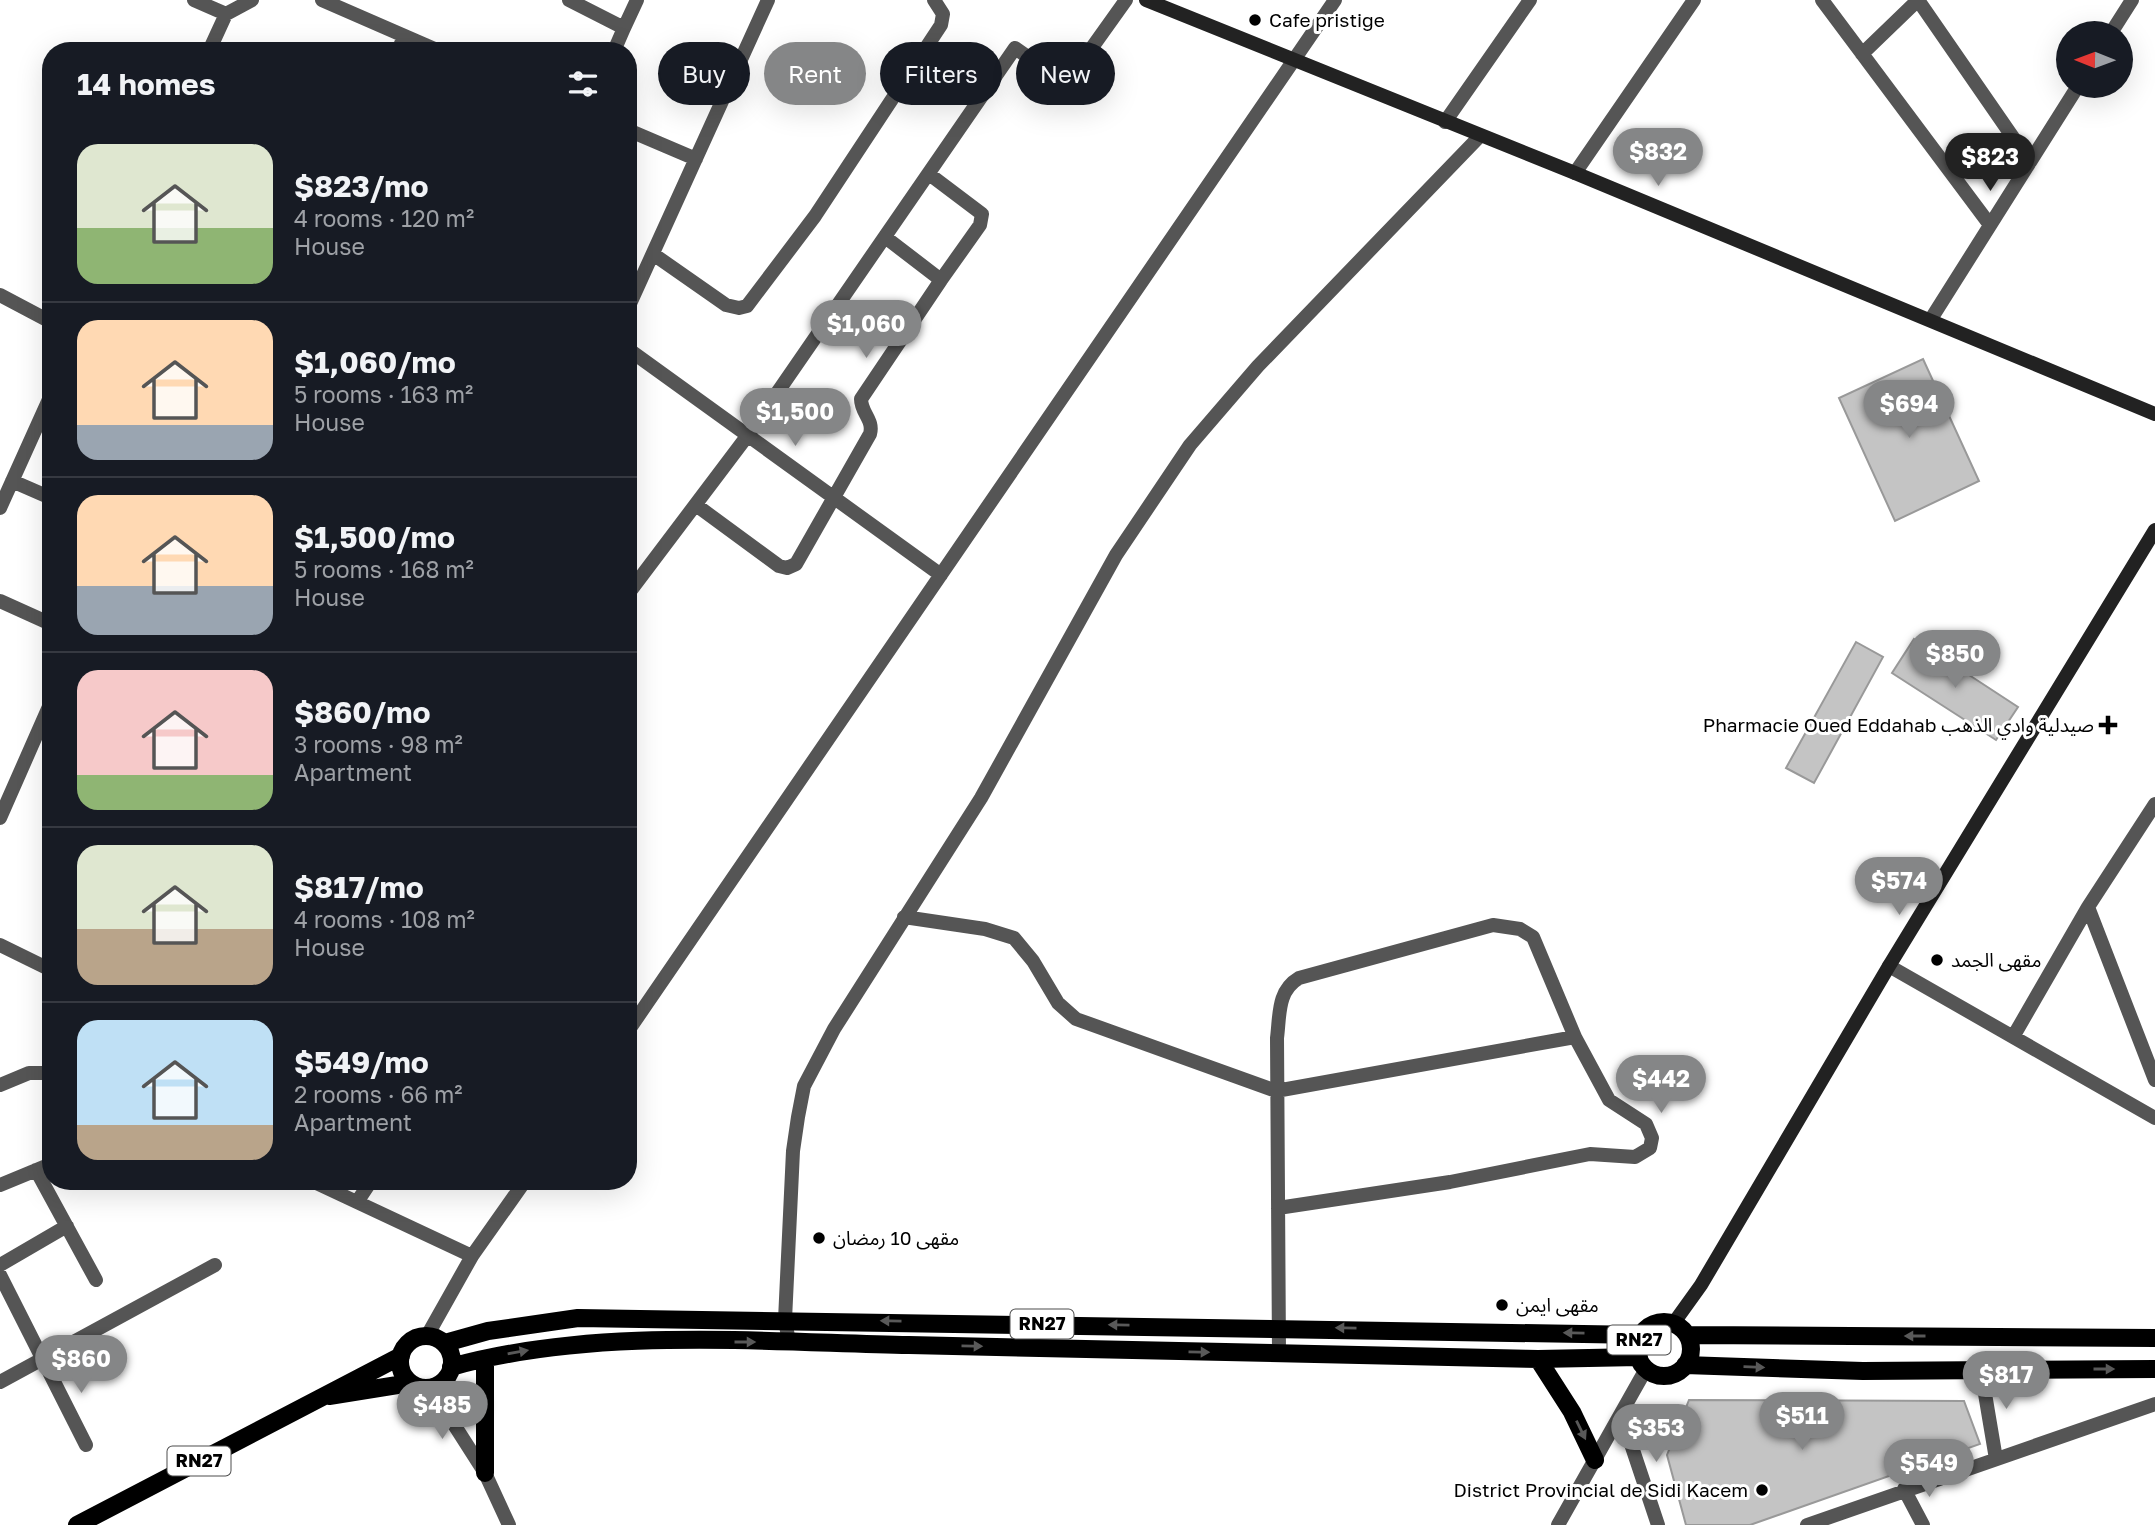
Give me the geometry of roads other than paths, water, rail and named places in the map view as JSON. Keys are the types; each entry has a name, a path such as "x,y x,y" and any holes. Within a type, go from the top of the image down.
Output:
{"main road":[{"name":"RN27","path":"445,1343 488,1331 578,1318 1277,1327 1642,1335 1656,1324 1680,1329 2155,1338"},
{"name":"RN27","path":"322,1397 410,1382 429,1387 444,1381 451,1367 569,1343 789,1342 1538,1359 1642,1363 1662,1376 1671,1375 1685,1365 1691,1350 1680,1329"},
{"name":"RN27","path":"1642,1335 1642,1363"},
{"name":"RN27","path":"77,1525 401,1356 410,1342 426,1336"},
{"path":"426,1336 445,1343 452,1357 451,1367"},
{"path":"401,1356 403,1373 410,1382"},
{"path":"485,1359 485,1473"},
{"path":"1538,1359 1572,1412 1595,1460"},
{"name":"RN27","path":"1685,1365 1863,1371 2155,1369"}],"street":[{"path":"194,0 226,14"},
{"path":"213,42 226,14 252,0"},
{"path":"322,0 418,42"},
{"path":"569,0 624,28"},
{"path":"618,42 637,0"},
{"path":"637,289 768,0"},
{"path":"653,254 726,305 739,308 747,306 815,216 941,25 943,15 934,0"},
{"path":"637,582 748,435 1015,48 1055,76 1071,77 1126,0"},
{"path":"1146,0 1931,319 2155,414"},
{"path":"637,1018 1335,0"},
{"path":"1445,122 1530,0"},
{"path":"1575,173 1694,0"},
{"path":"1822,0 1990,225"},
{"path":"1862,54 1918,0 2030,162"},
{"path":"2119,21 2133,0"},
{"path":"402,42 404,36"},
{"path":"1931,319 2070,98"},
{"path":"637,134 696,159"},
{"path":"789,1342 785,1320 793,1152 804,1086 834,1029 981,798 1116,555 1190,445 1258,366 1480,136"},
{"path":"696,505 779,566 788,568 796,564 832,496 870,434 871,423 862,410 861,400 980,225 982,214 929,174"},
{"path":"885,237 941,280"},
{"path":"0,295 42,317"},
{"path":"637,355 941,575"},
{"path":"0,508 42,415"},
{"path":"12,481 42,494"},
{"path":"1680,1329 1701,1285 1889,967 2155,530"},
{"path":"0,601 42,620"},
{"path":"0,818 42,732"},
{"path":"2013,1037 2088,907 2155,804"},
{"path":"2088,907 2155,1080"},
{"path":"904,917 985,929 1014,938 1033,961 1058,1003 1076,1019 1276,1091 1575,1037"},
{"path":"1278,1208 1450,1182 1590,1154 1634,1157 1646,1154 1652,1143 1646,1124 1609,1100 1575,1037 1533,937 1520,929 1493,925 1299,978 1289,984 1281,1003 1276,1091 1279,1353"},
{"path":"0,945 42,966"},
{"path":"1889,967 2155,1118"},
{"path":"0,1085 29,1073 42,1073"},
{"path":"0,1185 42,1168"},
{"path":"36,1170 42,1181"},
{"path":"47,1190 96,1280"},
{"path":"331,1190 472,1256"},
{"path":"357,1202 365,1190"},
{"path":"426,1336 472,1256 518,1190"},
{"path":"0,1265 67,1227"},
{"path":"0,1382 215,1265"},
{"path":"0,1275 86,1445"},
{"path":"1558,1525 1621,1414 1642,1363"},
{"path":"1981,1370 1996,1459"},
{"path":"429,1387 485,1473 509,1525"},
{"path":"1807,1525 1904,1489 2155,1404"},
{"path":"1621,1414 1658,1525"},
{"path":"1904,1489 1923,1525"}],"place":[{"name":"Cafe pristige","path":"1255,20"},
{"name":"Pharmacie Oued Eddahab صيدلية وادي الذهب","path":"2108,725"},
{"name":"مقهى الجمد","path":"1937,960"},
{"name":"مقهى 10 رمضان","path":"819,1238"},
{"name":"مقهى ايمن","path":"1502,1305"},
{"name":"District Provincial de Sidi Kacem","path":"1762,1490"}]}
